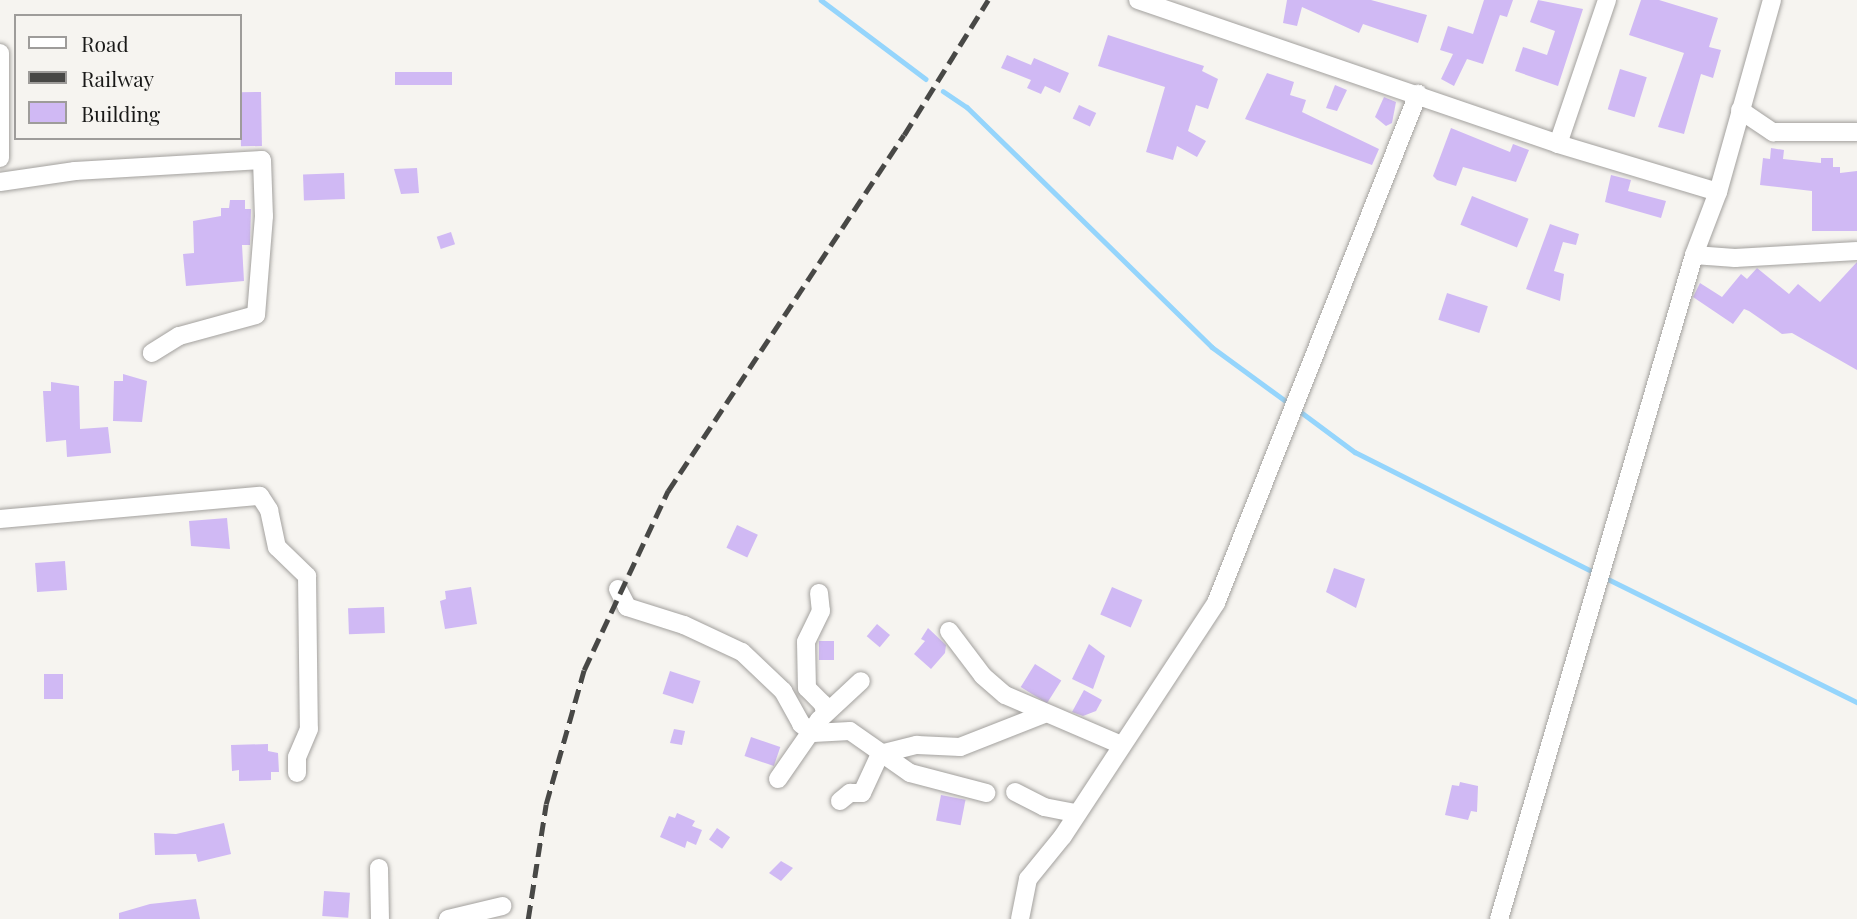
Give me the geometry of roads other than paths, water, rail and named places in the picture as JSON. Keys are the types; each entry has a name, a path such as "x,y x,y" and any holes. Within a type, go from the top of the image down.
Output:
{"street":[{"path":"1138,0 1558,144 1718,192"},
{"path":"1558,144 1608,0"},
{"path":"1499,919 1694,255 1718,192 1772,0"},
{"path":"0,53 0,158"},
{"path":"1020,919 1028,879 1216,603 1418,94"},
{"path":"1740,110 1773,132 1857,132"},
{"path":"0,167 7,181 75,172 262,160 264,216 256,315 179,336 152,354"},
{"path":"1694,255 1735,258 1857,251"},
{"path":"0,519 260,496 269,510 277,547 307,576 309,719 297,773"},
{"path":"618,589 628,607 684,625 742,652 783,691 801,724 813,733 850,731 880,754 929,780 986,793"},
{"path":"819,593 821,611 806,642 807,688 823,704 825,713"},
{"path":"949,631 983,676 1005,695 1121,745"},
{"path":"778,779 825,713 861,681"},
{"path":"880,754 917,745 960,747 1044,714"},
{"path":"840,801 850,793 862,793 880,754"},
{"path":"1015,792 1044,807 1075,813"},
{"path":"379,868 380,919"},
{"path":"448,919 502,906"}],"waterway":[{"path":"821,0 926,79"},
{"path":"943,91 967,107 1212,347 1290,404"},
{"path":"1297,409 1355,452 1596,573"},
{"path":"1604,577 1857,702"}],"railway":[{"path":"528,919 546,804 584,670 668,491 904,135 988,0"}]}
